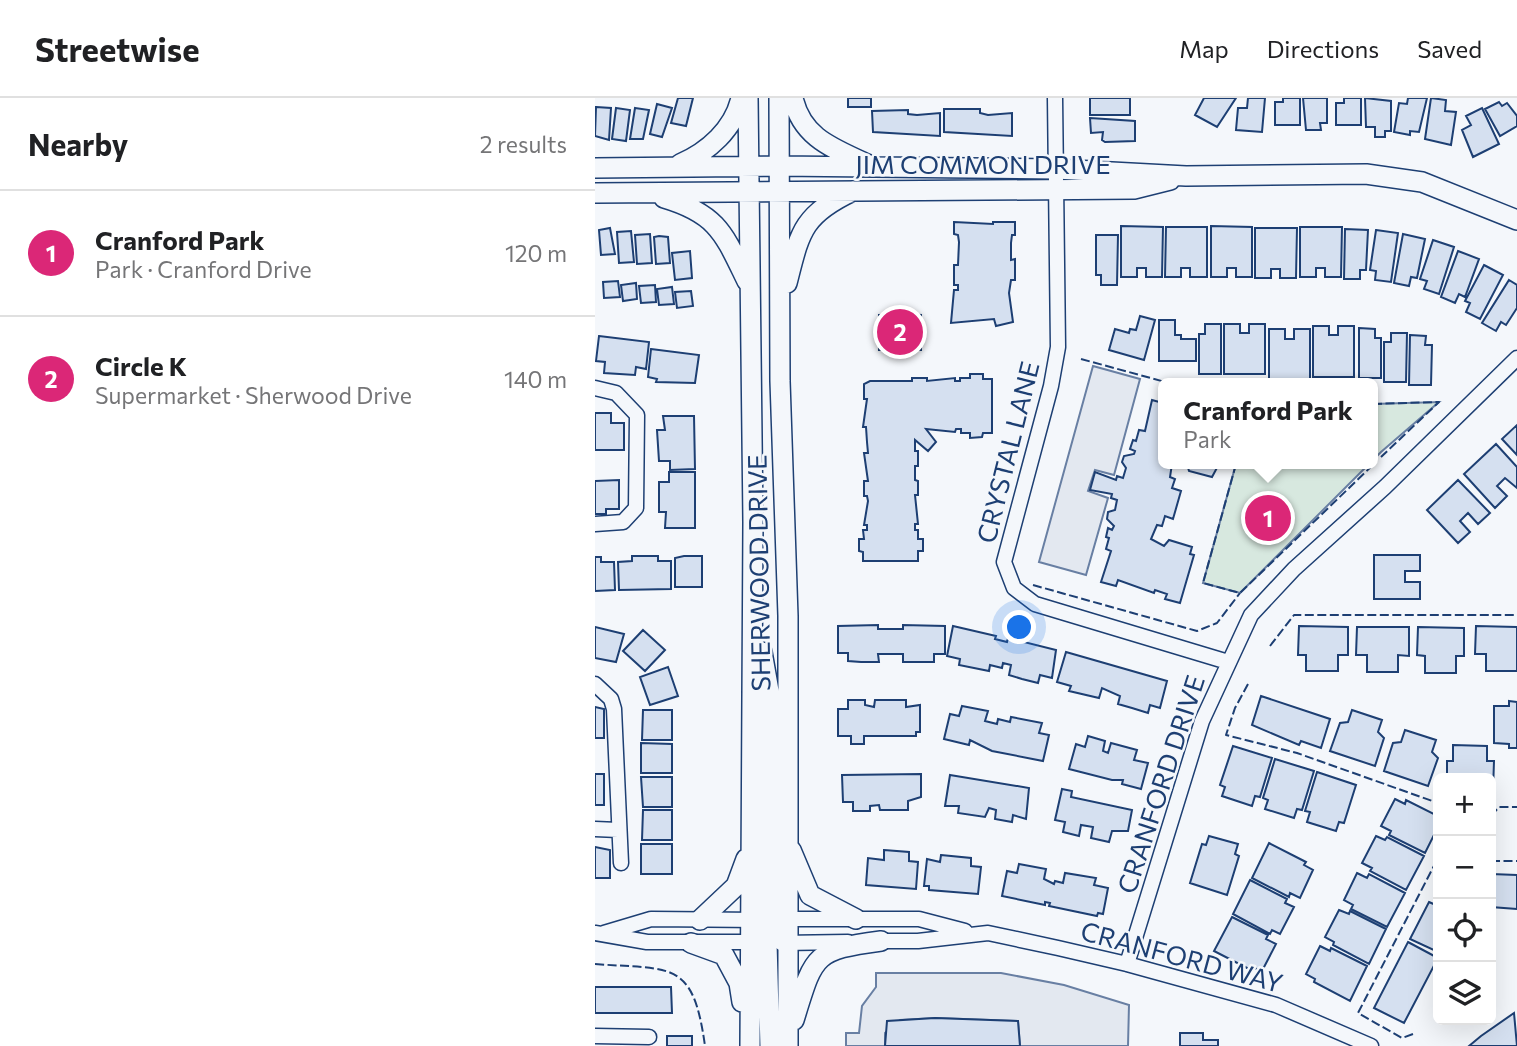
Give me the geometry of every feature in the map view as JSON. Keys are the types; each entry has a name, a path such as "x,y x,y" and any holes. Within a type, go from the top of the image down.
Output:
{"main road":[{"path":"670,168 698,157 712,145 729,124 741,98"},
{"name":"SHERWOOD DRIVE","path":"748,98 753,596 751,802 769,920 788,943 782,1044"},
{"name":"SHERWOOD DRIVE","path":"751,1046 758,942 769,920 786,839 788,616 780,308 779,98"},
{"path":"793,98 796,112 818,141 874,167"},
{"name":"JIM COMMON DRIVE","path":"595,168 778,166 1056,169 1186,176 1366,174 1422,183 1517,220"},
{"name":"JIM COMMON DRIVE","path":"595,193 1134,189 1186,176"},
{"path":"780,308 800,234 806,224 832,201 858,189"},
{"path":"643,192 689,205 722,230 750,288"},
{"path":"753,596 769,691 769,920"},
{"path":"700,920 725,899 741,874 751,802"},
{"path":"786,839 810,895 856,919"},
{"path":"782,1044 811,968 823,955 838,947 881,941"},
{"path":"758,942 782,1044"},
{"path":"691,943 724,956 739,983 743,1008 751,1019"}],"street":[{"name":"CRYSTAL LANE","path":"1055,98 1058,347 1051,386 1004,562 1014,588 1035,604 1228,662"},
{"name":"CRANFORD DRIVE","path":"1127,964 1202,721 1251,615 1294,569 1385,486 1517,358"},
{"path":"595,388 616,393 637,415 636,508 623,522 595,524"},
{"path":"595,684 611,699 614,709 621,863"},
{"path":"595,829 618,830"},
{"name":"CRANFORD WAY","path":"597,934 651,919 919,919 974,934"},
{"name":"CRANFORD WAY","path":"597,934 647,942 788,943 918,941 988,933 1127,964 1276,1005 1371,1046"},
{"path":"595,1036 649,1037"}],"shaded area":[{"path":"1093,366 1140,379 1114,475 1095,470 1088,491 1108,498 1086,575 1039,562"},
{"path":"1439,402 1378,455 1378,404"},
{"path":"1235,469 1364,469 1240,593 1203,583"},
{"path":"876,973 1001,973 1064,985 1129,1005 1128,1046 1020,1046 1018,1021 936,1018 900,1020 885,1033 885,1046 846,1046 846,1033 859,1033 862,1006 876,987"}],"building":[{"path":"678,98 693,98 686,126 671,123"},
{"path":"848,98 871,98 871,107 848,107"},
{"path":"1090,98 1130,98 1130,115 1090,115"},
{"path":"1204,98 1236,98 1217,127 1195,115"},
{"path":"1248,98 1265,98 1262,132 1236,130 1238,108 1247,108"},
{"path":"1283,98 1300,98 1300,125 1275,125 1275,102 1283,102"},
{"path":"1303,98 1327,98 1327,123 1320,123 1321,130 1306,130"},
{"path":"1344,98 1361,98 1361,125 1336,125 1336,103 1344,103"},
{"path":"1365,98 1391,101 1391,131 1385,131 1385,137 1375,137 1375,127 1366,127"},
{"path":"1408,98 1427,98 1419,132 1410,131 1410,135 1394,132 1399,103 1407,104"},
{"path":"1431,98 1446,100 1445,111 1456,112 1451,145 1425,139"},
{"path":"1499,102 1502,106 1507,103 1517,116 1517,126 1500,136 1485,109"},
{"path":"657,104 672,108 662,137 650,134"},
{"path":"596,107 611,108 609,140 595,136"},
{"path":"616,108 630,110 626,141 612,139"},
{"path":"635,108 649,110 643,139 630,139"},
{"path":"1482,108 1499,144 1473,157 1462,130 1471,125 1466,116"},
{"path":"944,109 980,109 980,113 988,115 1012,113 1012,136 944,132"},
{"path":"908,110 908,114 917,115 940,113 940,136 873,132 872,111"},
{"path":"1090,118 1135,121 1135,141 1105,142 1102,140 1103,132 1091,133"},
{"path":"954,222 1015,222 1011,260 1015,259 1015,280 1011,280 1009,293 1013,322 996,326 994,319 951,323 954,290 958,290 958,285 954,285 954,265 958,265 959,242 958,235 954,234"},
{"path":"1121,226 1163,227 1162,277 1146,277 1146,268 1137,268 1137,277 1121,277"},
{"path":"1211,226 1252,227 1252,277 1236,277 1236,268 1227,268 1227,277 1211,277"},
{"path":"1166,227 1207,227 1207,277 1190,277 1190,268 1181,268 1181,277 1165,277"},
{"path":"1300,227 1342,227 1341,277 1325,277 1325,268 1316,268 1316,277 1300,277"},
{"path":"610,228 615,254 601,255 599,230"},
{"path":"1255,228 1297,228 1296,278 1280,278 1280,269 1271,269 1271,278 1255,278"},
{"path":"1345,229 1368,230 1366,270 1360,270 1360,279 1344,279"},
{"path":"1376,230 1398,233 1391,282 1375,280 1376,271 1370,270"},
{"path":"631,231 634,262 619,263 617,232"},
{"path":"650,234 652,263 637,264 635,235"},
{"path":"1403,234 1425,239 1417,278 1411,277 1409,286 1394,283"},
{"path":"1096,235 1118,235 1117,285 1101,285 1101,275 1096,275"},
{"path":"654,237 668,237 670,263 656,264"},
{"path":"1433,240 1454,247 1439,294 1424,289 1427,281 1420,279"},
{"path":"690,251 692,278 675,280 672,253"},
{"path":"1458,251 1479,259 1465,297 1459,294 1455,303 1441,297"},
{"path":"1484,265 1503,275 1480,319 1466,312 1470,303 1465,301"},
{"path":"1509,280 1517,285 1517,308 1506,325 1501,322 1496,331 1482,323"},
{"path":"618,281 620,297 604,298 603,282"},
{"path":"636,283 637,299 623,301 621,285"},
{"path":"655,285 656,302 641,303 639,286"},
{"path":"672,287 674,304 659,305 657,289"},
{"path":"691,291 693,306 677,308 675,292"},
{"path":"879,315 921,315 921,350 879,350"},
{"path":"1140,316 1155,320 1144,360 1109,350 1115,329 1129,333 1130,329 1136,330"},
{"path":"1159,320 1175,320 1175,335 1181,335 1181,339 1196,339 1196,361 1159,361"},
{"path":"1205,324 1221,324 1221,374 1199,374 1199,334 1205,334"},
{"path":"1224,324 1240,324 1240,333 1249,333 1249,324 1265,324 1265,374 1224,374"},
{"path":"1313,326 1329,326 1329,335 1338,335 1338,326 1354,326 1354,377 1313,377"},
{"path":"1359,328 1375,329 1375,338 1381,338 1381,378 1359,378"},
{"path":"1269,329 1285,329 1285,339 1294,339 1294,329 1310,329 1310,378 1269,378"},
{"path":"1391,333 1407,333 1406,382 1384,382 1384,342 1391,342"},
{"path":"1410,335 1426,336 1425,345 1432,345 1431,385 1409,385"},
{"path":"599,336 649,342 646,369 636,367 635,375 604,373 605,362 596,361"},
{"path":"651,349 699,355 695,383 656,382 657,379 648,377"},
{"path":"970,374 983,374 983,379 992,379 992,433 970,438 970,433 961,433 961,429 956,429 955,432 926,429 936,442 928,451 915,440 915,451 918,451 915,480 918,481 918,495 915,495 918,524 915,524 915,530 918,530 918,539 923,539 923,551 918,551 918,561 863,561 863,552 859,551 859,539 864,539 863,530 867,530 867,525 864,525 868,501 867,496 864,496 864,481 868,481 864,453 868,453 866,427 863,427 867,399 864,399 864,384 870,381 912,381 912,378 927,378 927,381 955,378 955,381 960,381 960,378 970,378"},
{"path":"1152,400 1158,402 1158,469 1171,469 1170,477 1175,479 1172,488 1181,491 1173,519 1165,516 1162,526 1157,525 1151,539 1164,546 1169,540 1192,547 1190,554 1194,555 1180,603 1165,599 1167,594 1155,590 1154,593 1118,580 1116,586 1101,582 1111,551 1106,549 1108,528 1112,530 1114,526 1107,519 1108,512 1115,510 1117,500 1111,498 1112,494 1090,490 1095,472 1116,480 1117,476 1123,478 1126,468 1122,462 1124,456 1134,454 1135,451 1130,449 1133,440 1136,441 1139,430 1145,431"},
{"path":"595,413 611,413 611,423 624,423 624,450 595,450"},
{"path":"663,416 694,416 695,469 670,470 670,461 659,461 657,430 665,430"},
{"path":"1517,425 1517,455 1502,439"},
{"path":"1496,444 1517,467 1517,488 1505,478 1497,486 1507,496 1495,508 1464,474"},
{"path":"1188,469 1216,469 1212,477"},
{"path":"669,472 695,472 695,528 665,528 666,512 659,512 659,482 669,482"},
{"path":"619,480 619,509 606,509 606,514 595,514 595,481"},
{"path":"1458,480 1490,513 1478,524 1468,513 1460,521 1470,532 1458,543 1427,510"},
{"path":"1374,555 1420,555 1420,571 1405,571 1405,582 1420,582 1420,599 1374,599"},
{"path":"632,556 658,556 658,561 671,561 671,589 619,590 618,562 632,561"},
{"path":"702,556 702,587 675,587 675,558"},
{"path":"595,557 601,557 601,562 614,562 615,590 595,591"},
{"path":"878,625 878,629 903,629 903,625 945,626 945,654 934,654 934,662 903,662 903,654 878,654 879,662 861,662 848,661 848,653 838,653 838,626"},
{"path":"953,626 996,636 995,639 1007,642 1008,638 1056,650 1052,678 1040,675 1038,683 1022,679 1009,675 1011,665 1003,663 1002,668 990,665 989,671 959,665 960,659 947,656"},
{"path":"1299,626 1348,627 1348,655 1338,655 1338,671 1306,671 1306,655 1298,655"},
{"path":"1476,626 1517,627 1517,671 1486,671 1486,654 1475,654"},
{"path":"595,627 624,634 616,662 595,658"},
{"path":"1357,627 1409,627 1409,656 1398,655 1398,672 1367,672 1367,655 1356,655"},
{"path":"1418,627 1464,628 1464,656 1456,656 1456,673 1425,673 1425,656 1417,655"},
{"path":"643,630 665,650 645,671 623,651"},
{"path":"1066,652 1167,681 1160,708 1150,705 1148,713 1118,704 1120,696 1102,688 1099,698 1069,691 1071,686 1057,682"},
{"path":"668,667 678,696 650,705 640,677"},
{"path":"1261,696 1330,719 1321,748 1301,741 1299,745 1252,725"},
{"path":"848,700 865,700 865,705 874,707 875,700 906,700 906,707 920,705 920,732 916,732 916,736 864,736 864,744 851,744 851,736 838,736 838,709 848,709"},
{"path":"1509,701 1517,702 1517,748 1509,748 1509,744 1494,743 1494,706 1509,706"},
{"path":"962,706 988,711 985,721 997,724 998,719 1010,722 1011,717 1042,723 1039,733 1049,735 1043,761 992,751 970,740 969,745 944,739 950,714 959,716"},
{"path":"595,707 604,709 604,738 595,738"},
{"path":"643,710 672,710 672,740 642,740"},
{"path":"1352,710 1382,720 1378,732 1384,738 1375,766 1330,751 1340,723 1348,722"},
{"path":"1405,730 1436,740 1432,752 1438,758 1428,786 1384,771 1393,743 1401,742"},
{"path":"1088,736 1105,741 1103,751 1108,753 1111,743 1137,750 1134,760 1148,763 1141,789 1122,784 1123,780 1112,780 1069,769 1076,744 1085,747"},
{"path":"641,743 672,744 672,773 641,773"},
{"path":"1453,745 1487,746 1487,761 1494,761 1494,773 1447,773 1447,761 1453,761"},
{"path":"1233,746 1272,758 1260,797 1255,796 1252,806 1222,796 1225,787 1220,785"},
{"path":"1275,759 1314,771 1302,810 1297,809 1294,818 1265,809 1268,800 1263,798"},
{"path":"1317,772 1356,785 1344,823 1339,822 1336,831 1307,822 1310,812 1305,811"},
{"path":"595,774 604,774 604,805 595,805"},
{"path":"921,774 921,797 908,801 908,810 880,810 879,805 870,806 870,811 853,811 853,802 843,802 842,775"},
{"path":"950,775 1029,788 1026,819 1013,815 1012,822 995,819 996,810 989,808 985,817 958,813 959,806 945,806"},
{"path":"641,777 672,777 672,807 643,807"},
{"path":"1062,789 1072,791 1071,797 1132,810 1128,831 1112,831 1109,842 1091,838 1093,827 1081,825 1079,836 1063,832 1065,822 1055,820"},
{"path":"1395,799 1405,804 1406,800 1433,814 1433,837 1425,853 1389,835 1391,831 1381,826"},
{"path":"643,810 672,810 672,840 642,840"},
{"path":"1209,836 1238,844 1235,854 1239,856 1227,895 1190,883 1202,844 1206,845"},
{"path":"1376,836 1385,840 1387,837 1424,856 1406,890 1370,871 1372,868 1362,863"},
{"path":"1269,843 1306,862 1304,865 1313,870 1300,898 1290,893 1289,897 1252,878"},
{"path":"641,844 672,844 672,874 641,874"},
{"path":"595,847 610,850 610,878 595,878"},
{"path":"884,850 909,852 909,861 918,862 916,889 866,885 868,858 884,860"},
{"path":"941,855 971,858 971,866 981,867 978,894 929,890 929,886 924,886 927,859 940,862"},
{"path":"1019,864 1046,869 1044,879 1054,884 1055,881 1063,883 1065,873 1096,878 1094,885 1108,888 1103,914 1098,913 1097,916 1049,906 1050,903 1045,902 1045,905 1002,896 1007,871 1017,873"},
{"path":"1357,873 1367,878 1369,874 1405,893 1387,927 1351,909 1353,905 1344,900"},
{"path":"1496,874 1517,875 1517,909 1496,907"},
{"path":"1250,880 1287,899 1285,903 1294,907 1280,934 1272,930 1270,934 1233,914"},
{"path":"1429,902 1433,904 1433,950 1410,939"},
{"path":"1339,910 1349,914 1350,911 1386,929 1369,964 1333,945 1334,942 1325,937"},
{"path":"1232,917 1268,935 1266,939 1276,944 1262,971 1252,967 1251,970 1214,951"},
{"path":"1408,942 1433,955 1433,968 1404,1023 1374,1008"},
{"path":"1320,946 1330,951 1331,948 1367,966 1350,1001 1314,982 1315,979 1306,974"},
{"path":"595,987 671,987 672,1013 595,1013"},
{"path":"1514,1013 1517,1046 1469,1046 1481,1036"},
{"path":"935,1018 1018,1021 1020,1046 885,1046 887,1021"},
{"path":"1180,1033 1203,1033 1203,1040 1218,1040 1218,1046 1180,1046"},
{"path":"667,1036 692,1036 692,1046 667,1046"}],"fence":[{"path":"1081,359 1158,380"},
{"path":"1378,404 1439,402 1381,457"},
{"path":"1235,469 1203,583 1240,593 1369,469"},
{"path":"1033,585 1197,631 1217,623 1240,593"},
{"path":"1270,646 1294,615 1517,615"},
{"path":"1248,684 1235,708 1226,735 1297,753 1433,801"},
{"path":"1496,810 1499,807 1517,807"},
{"path":"1496,861 1517,861"},
{"path":"1413,1034 1402,1038 1358,1013 1433,868"},
{"path":"595,964 660,970 685,983 694,997 705,1046"}],"place":[{"name":"Circle K","path":"900,332"},
{"name":"Cranford Park","path":"1268,518"}]}
